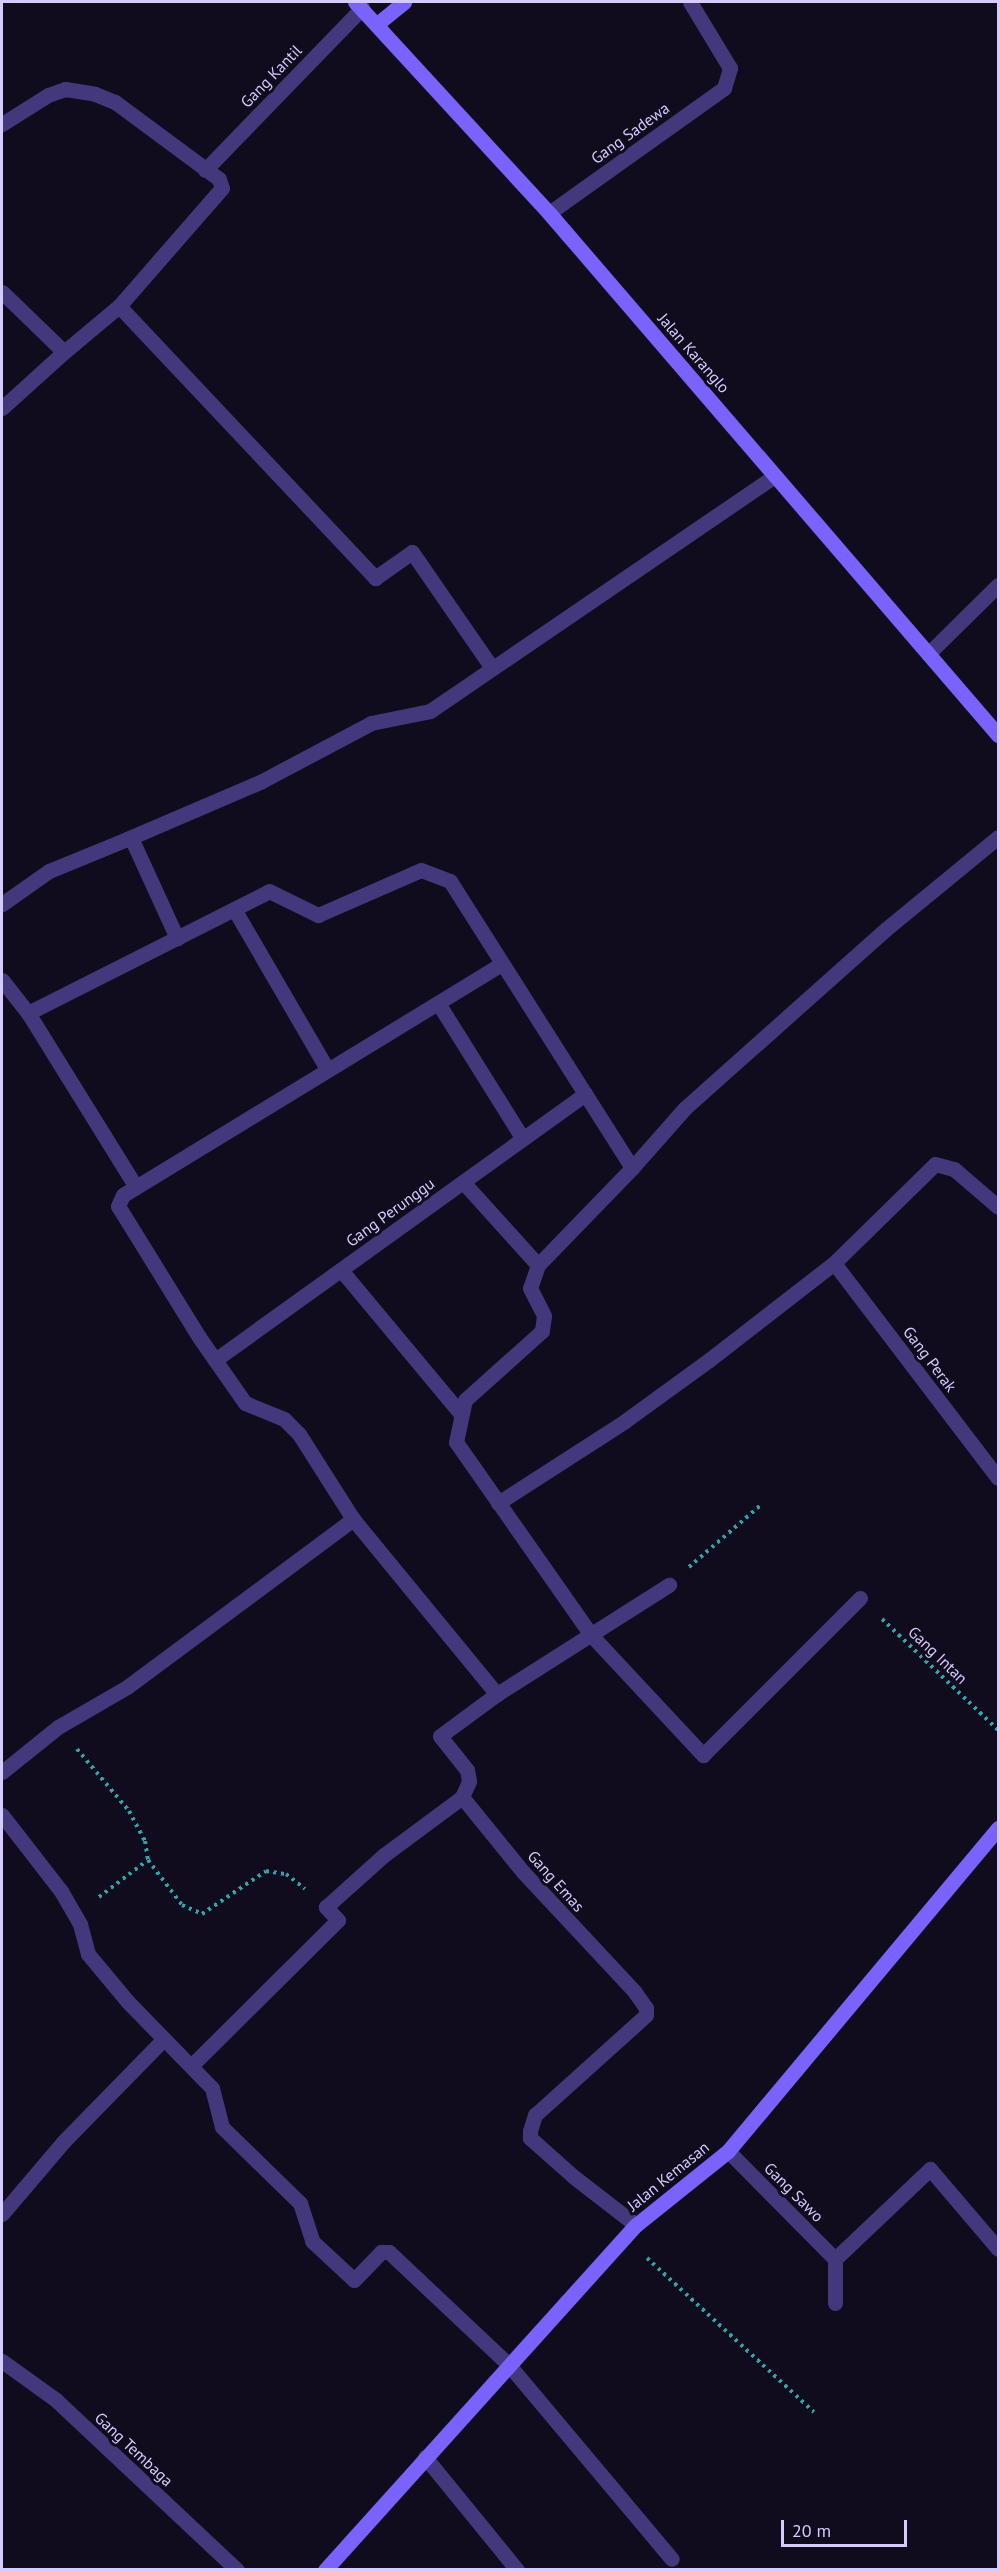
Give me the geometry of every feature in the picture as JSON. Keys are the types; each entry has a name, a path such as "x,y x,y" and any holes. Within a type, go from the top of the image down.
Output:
{"street":[{"path":"377,24 404,2"},
{"name":"Gang Sadewa","path":"549,213 724,88 729,79 730,68 690,2"},
{"name":"Jalan Karanglo","path":"358,5 549,213 999,735"},
{"name":"Gang Kantil","path":"205,170 358,5"},
{"path":"2,124 65,89 95,94 115,102 219,179 220,194 119,306 2,408"},
{"path":"2,292 64,352"},
{"path":"119,306 372,575 378,578 412,552 492,668"},
{"path":"2,904 48,871 262,781 371,723 430,711 775,476"},
{"path":"928,654 999,585"},
{"path":"860,1598 703,1755 592,1636 456,1442 460,1413 465,1400 542,1331 544,1316 530,1288 538,1265 632,1168 685,1108 886,929 999,837"},
{"path":"127,839 133,842 177,938"},
{"path":"28,1013 269,891 318,915 421,870 436,873 450,881 632,1168"},
{"path":"234,909 327,1069"},
{"path":"498,1694 353,1519 299,1434 284,1419 245,1403 215,1360 118,1206 123,1196 136,1187 502,964"},
{"path":"2,980 28,1013 136,1187"},
{"path":"438,1003 523,1139"},
{"name":"Gang Perunggu","path":"215,1360 585,1094"},
{"path":"498,1503 625,1420 834,1263 935,1164 954,1169 999,1207"},
{"path":"463,1182 538,1265"},
{"name":"Gang Perak","path":"834,1263 999,1478"},
{"path":"341,1270 460,1413"},
{"path":"2,1772 58,1727 127,1687 353,1519"},
{"path":"191,2066 338,1920 326,1907 384,1855 462,1797 469,1781 467,1770 440,1736 498,1694 669,1585"},
{"name":"Gang Emas","path":"462,1797 523,1872 635,1992 646,2008 646,2015 535,2115 530,2131 530,2138 573,2177 636,2225"},
{"path":"2,1815 76,1916 88,1954 164,2039 212,2088 222,2127 296,2197 304,2209 309,2238 354,2280 381,2252 389,2252 509,2365 672,2559"},
{"name":"Jalan Kemasan","path":"325,2570 424,2457 627,2238 636,2225 728,2151 999,1828"},
{"path":"2,2214 63,2142 164,2039"},
{"name":"Gang Sawo","path":"728,2151 835,2259"},
{"path":"835,2303 835,2259 930,2169 999,2249"},
{"name":"Gang Tembaga","path":"2,2361 56,2400 237,2570"},
{"path":"424,2457 517,2570"}],"path":[{"path":"669,1585 762,1504"},
{"name":"Gang Intan","path":"860,1598 999,1730"},
{"path":"58,1727 129,1811 145,1840 148,1860 182,1905 202,1914 244,1889 257,1875 276,1870 326,1907"},
{"path":"76,1916 148,1860"},
{"path":"627,2238 814,2412"}]}
